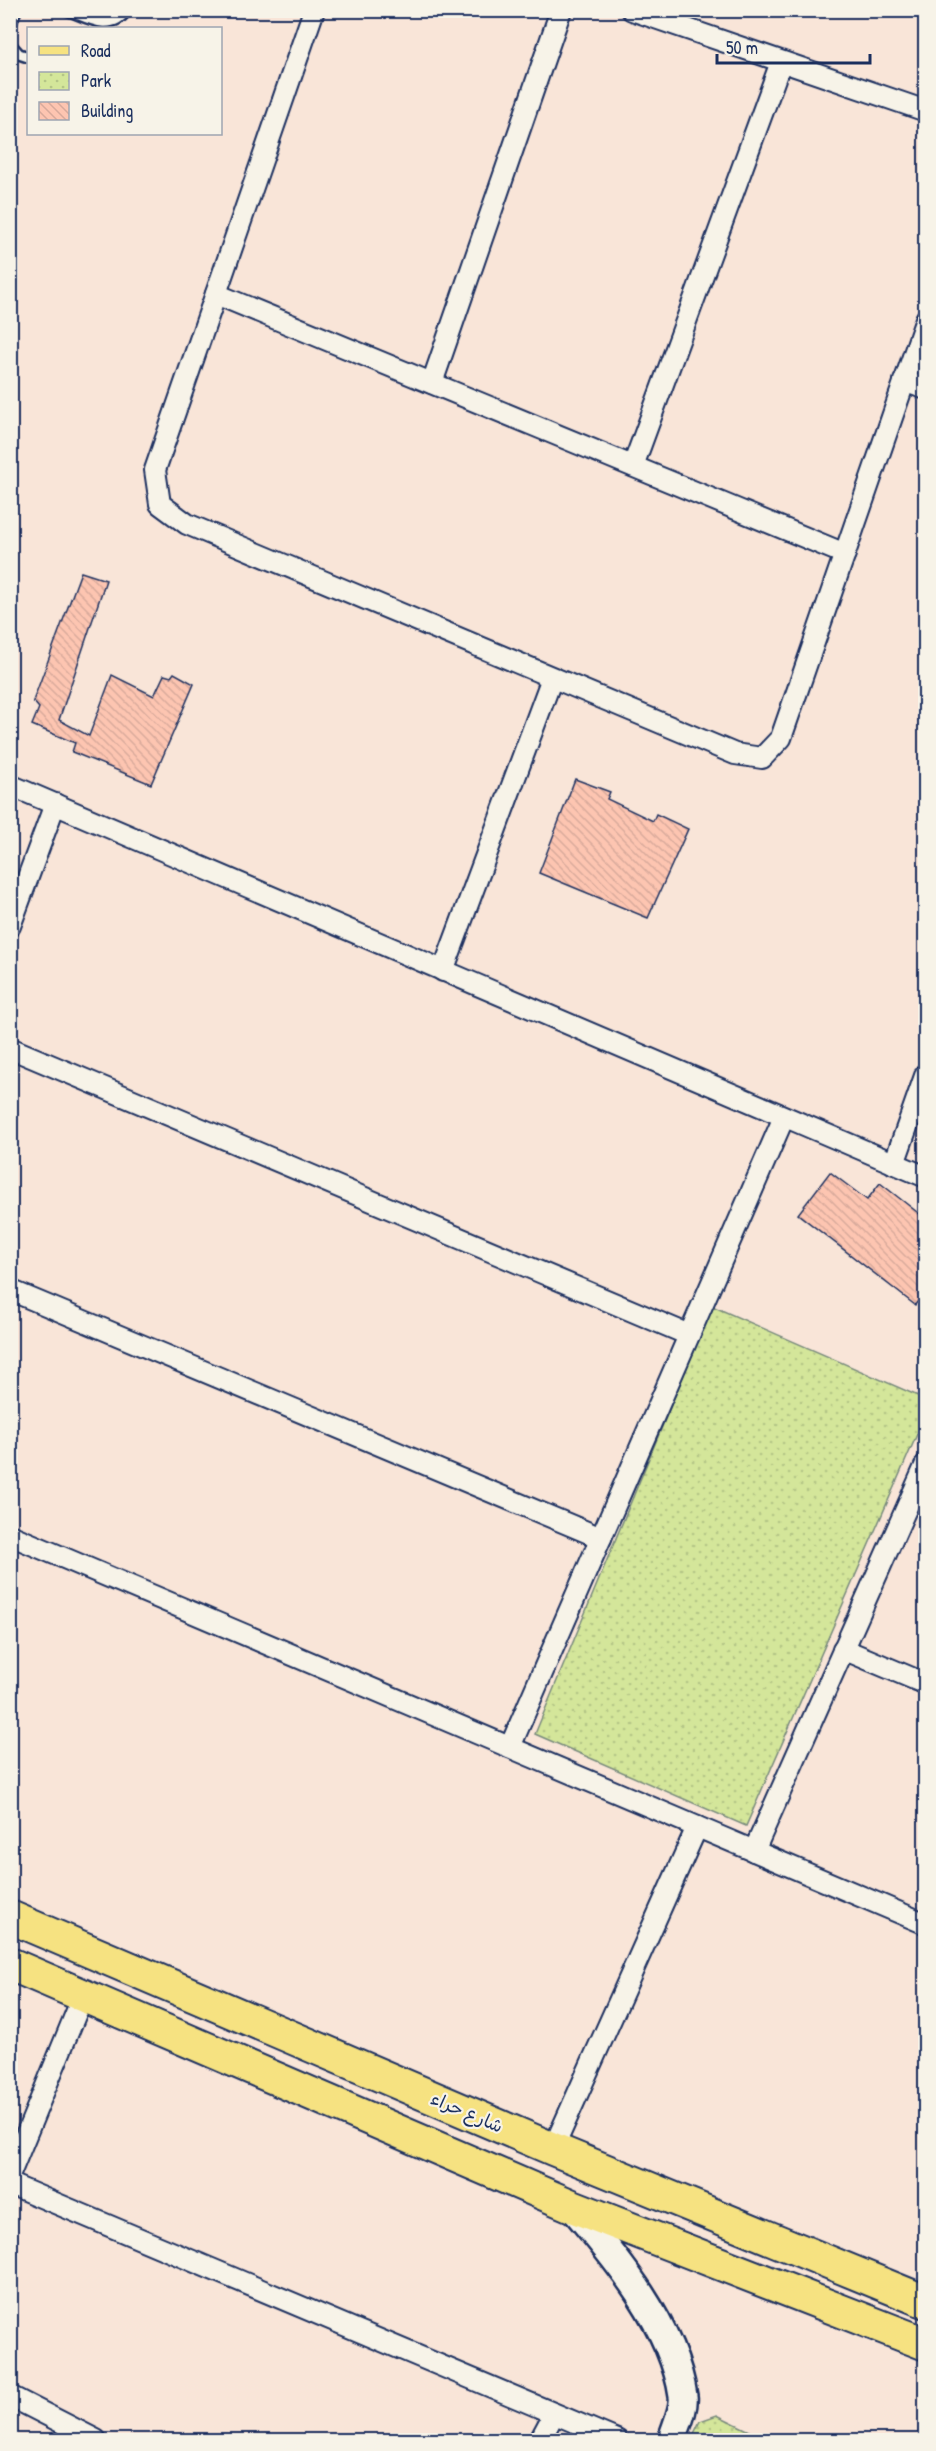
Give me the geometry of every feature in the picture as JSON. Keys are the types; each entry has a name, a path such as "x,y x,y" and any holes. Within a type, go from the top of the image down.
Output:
{"main road":[{"name":"شارع حراء","path":"10,1917 553,2149 926,2302"},
{"path":"10,1964 572,2206 926,2344"},
{"path":"341,2106 356,2065"}],"street":[{"path":"314,10 155,470 160,504 187,524 735,754 762,758 781,738 926,319"},
{"path":"432,383 561,10"},
{"path":"632,10 926,111"},
{"path":"633,466 781,62"},
{"path":"216,294 845,554"},
{"path":"904,381 926,389"},
{"path":"443,971 552,678"},
{"path":"10,785 926,1178"},
{"path":"10,926 55,804"},
{"path":"10,1048 689,1335"},
{"path":"894,1164 926,1073"},
{"path":"510,1747 784,1117"},
{"path":"10,1290 601,1538"},
{"path":"754,1851 926,1464"},
{"path":"10,1535 926,1924"},
{"path":"843,1649 926,1684"},
{"path":"553,2149 697,1827"},
{"path":"10,2174 83,1996"},
{"path":"10,2184 617,2440"},
{"path":"572,2206 618,2259 669,2344 684,2398 672,2440"},
{"path":"10,2396 73,2435 96,2440"},
{"path":"540,2440 554,2414"}],"lane":[{"path":"10,26 16,10"},
{"path":"67,10 107,24 118,21 127,10"},
{"path":"10,44 19,54 27,57"}],"green space":[{"path":"712,1306 925,1399 925,1416 746,1826 535,1734"},
{"path":"717,2415 768,2440 691,2440 700,2421"}],"building":[{"path":"81,572 106,580 59,720 89,736 112,675 154,696 164,675 171,677 174,673 194,684 151,784 72,752 75,743 32,725 39,708 33,701"},
{"path":"575,779 610,792 607,799 653,821 656,814 688,829 648,918 539,873"},
{"path":"830,1172 867,1200 880,1183 926,1219 926,1291 915,1305 798,1214"}]}
